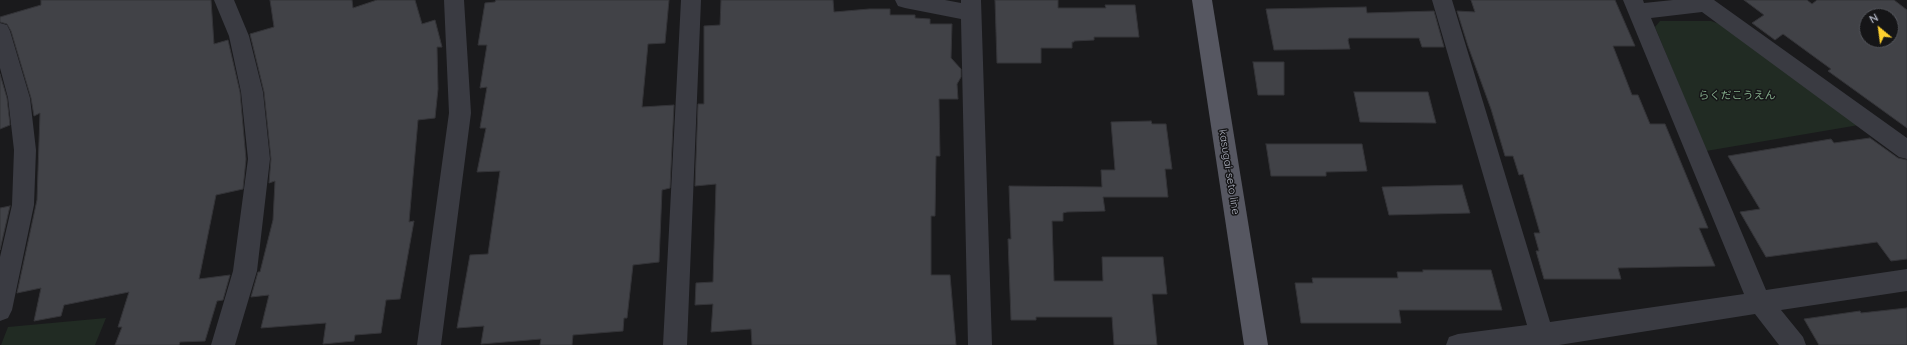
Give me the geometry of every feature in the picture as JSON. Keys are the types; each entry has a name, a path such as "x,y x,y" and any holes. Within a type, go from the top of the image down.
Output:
{"main road":[{"name":"kasugai-seto line","path":"1202,0 1256,345"}],"street":[{"path":"222,345 245,271 259,159 252,92 239,36 224,0"},
{"path":"429,345 460,113 454,0"},
{"path":"675,345 691,0"},
{"path":"905,0 971,7 980,345"},
{"path":"1442,0 1544,340"},
{"path":"1794,345 1759,301 1636,6 1705,4 1907,150"},
{"path":"0,31 19,98 25,150 23,205 0,310"},
{"path":"1458,345 1544,340 1759,301 1907,280"}],"green space":[{"name":"らくだこうえん","path":"1660,21 1711,21 1722,25 1859,125 1706,151 1655,27"},
{"path":"106,318 95,345 1,345 8,327"}],"building":[{"path":"41,0 211,0 214,44 228,40 240,92 246,159 243,189 216,195 199,279 230,275 223,300 217,301 205,341 180,342 179,345 115,345 122,327 118,327 129,292 64,305 61,316 34,321 41,288 17,293 37,200 40,113 34,116 31,98 11,31 7,24 0,22 0,17 41,5"},
{"path":"270,0 352,0 353,8 377,0 415,0 422,24 435,20 442,47 437,47 438,89 435,118 418,120 409,222 414,221 400,299 386,300 381,333 355,335 354,341 323,344 326,323 261,328 269,295 251,297 258,272 260,272 273,220 275,181 269,183 271,159 264,92 250,34 274,27"},
{"path":"496,0 669,0 665,43 648,44 642,107 674,105 670,188 662,190 659,262 633,265 627,318 624,318 623,331 573,335 572,345 540,345 541,339 481,344 484,326 457,328 470,255 488,254 500,171 477,172 486,128 480,128 487,87 480,88 487,45 478,45 485,3 495,2"},
{"path":"721,0 833,0 834,12 890,9 890,15 915,15 915,18 930,19 930,24 952,24 951,58 961,69 961,77 957,84 958,99 939,99 940,156 936,156 935,216 931,216 931,275 950,275 956,345 752,345 751,329 711,332 713,304 695,305 696,283 713,282 716,184 695,186 698,104 704,104 704,26 720,25"},
{"path":"995,0 1058,0 1058,8 1106,8 1105,5 1135,5 1139,37 1094,37 1094,40 1072,42 1072,48 1041,48 1041,63 997,63"},
{"path":"1471,0 1615,0 1635,46 1613,46 1632,95 1638,95 1650,124 1665,124 1708,228 1699,228 1715,266 1618,268 1621,279 1544,279 1536,251 1539,251 1534,233 1540,233 1523,174 1519,175 1513,156 1505,156 1491,109 1457,11 1475,12"},
{"path":"1744,0 1807,0 1812,4 1817,0 1894,0 1907,10 1907,128 1828,71 1831,69 1783,34 1775,40 1752,23 1764,15"},
{"path":"1366,7 1367,13 1434,11 1444,47 1422,47 1419,38 1349,38 1350,49 1274,50 1266,9"},
{"path":"1253,62 1284,62 1284,95 1258,95"},
{"path":"0,74 7,98 10,125 0,129"},
{"path":"1354,92 1428,92 1436,123 1360,122"},
{"path":"1151,121 1152,124 1166,124 1172,169 1165,169 1168,197 1103,197 1105,211 1067,212 1063,213 1063,221 1052,221 1054,281 1103,281 1102,257 1163,257 1167,294 1152,294 1157,345 1114,345 1112,317 1036,317 1036,320 1011,320 1008,239 1011,239 1009,186 1102,187 1101,170 1115,170 1111,122"},
{"path":"1870,138 1898,158 1907,160 1907,259 1891,261 1877,242 1766,257 1740,212 1760,209 1728,156 1831,139 1834,143"},
{"path":"1266,144 1362,144 1367,171 1326,172 1326,176 1271,176"},
{"path":"1462,185 1470,213 1389,215 1382,187"},
{"path":"10,206 0,250 0,208"},
{"path":"1423,270 1491,270 1502,310 1399,310 1401,323 1301,323 1295,283 1313,283 1312,278 1398,278 1397,272 1423,272"},
{"path":"1907,308 1907,345 1819,345 1804,319 1860,311 1861,313"}]}
